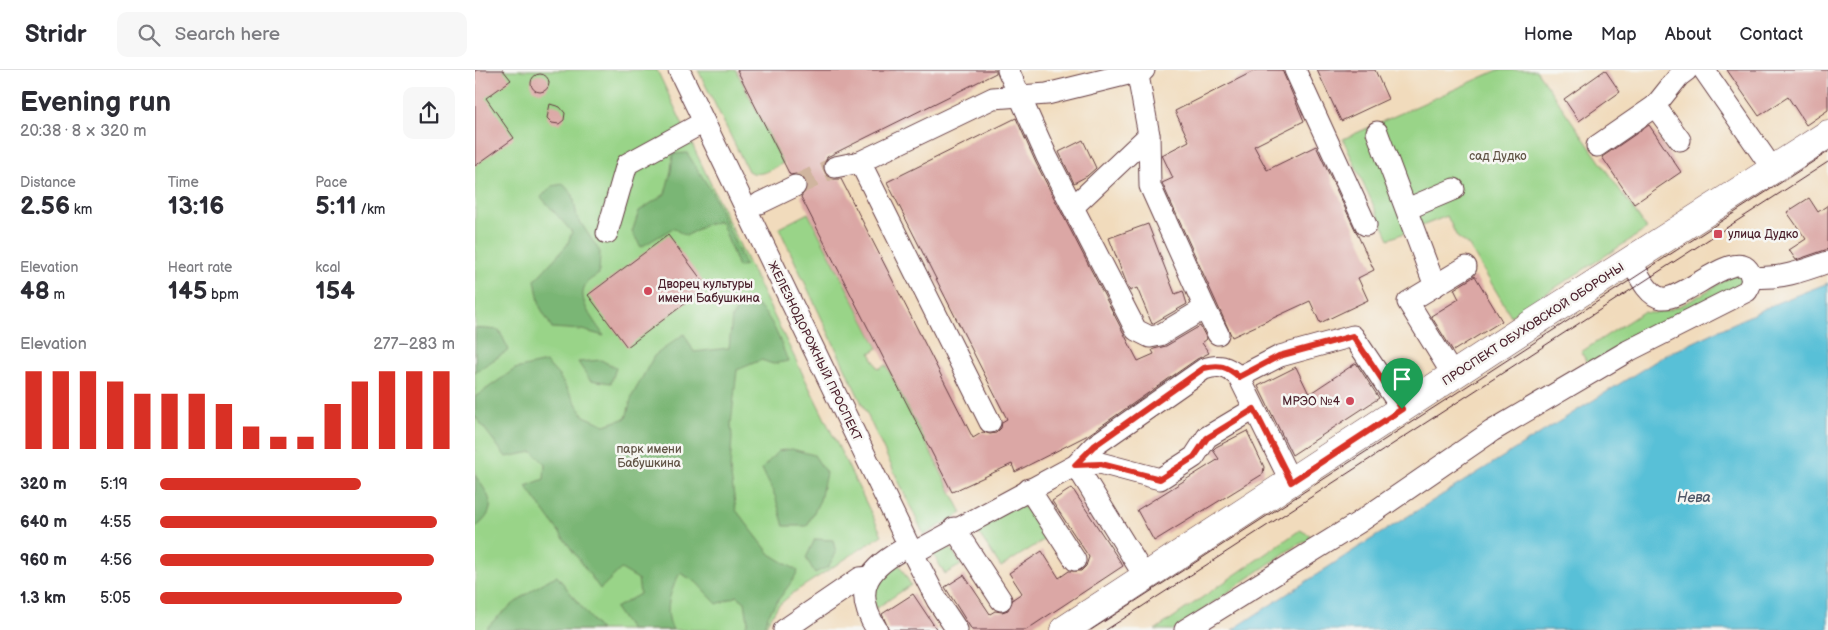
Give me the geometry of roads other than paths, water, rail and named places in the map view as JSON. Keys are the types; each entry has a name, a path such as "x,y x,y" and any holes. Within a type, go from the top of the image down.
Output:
{"main road":[{"name":"ПРОСПЕКТ ОБУХОВСКОЙ ОБОРОНЫ","path":"1063,630 1453,375 1774,171 1828,134"}],"street":[{"name":"ЖЕЛЕЗНОДОРОЖНЫЙ ПРОСПЕКТ","path":"679,70 911,550 937,600 957,630"},
{"path":"1008,70 1022,97 1047,158 1136,330 1142,335 1150,337 1160,335 1205,308"},
{"path":"1295,70 1366,225"},
{"path":"1597,146 1655,106 1679,76 1687,70"},
{"path":"1704,70 1774,171"},
{"path":"835,168 860,162 993,98 1047,94 1139,71 1149,135 1151,186 1218,334"},
{"path":"1655,106 1680,140"},
{"path":"607,233 627,164 704,122"},
{"path":"1377,132 1435,286"},
{"path":"1073,207 1149,135"},
{"path":"860,162 990,422"},
{"path":"760,203 795,186"},
{"path":"1407,209 1455,189"},
{"path":"1185,630 1358,523 1492,431 1628,351 1747,291 1751,284 1751,277 1745,266 1739,264 1731,265 1675,296 1662,298 1651,294 1631,261"},
{"path":"1751,277 1767,279 1786,276 1828,262"},
{"path":"1453,375 1408,302 1466,267"},
{"path":"1239,377 1279,356 1353,336 1402,409"},
{"path":"877,630 865,606 865,585 869,577 889,557 911,550 1075,465 1094,446 1204,368 1216,365 1229,368 1239,377 1291,482"},
{"path":"1075,465 1101,464 1160,479 1194,457 1207,438 1254,409"},
{"path":"1075,465 1145,577"},
{"path":"1029,490 1075,560"},
{"path":"955,528 1001,600"},
{"path":"784,630 860,578 869,577"}],"water":[{"name":"Нева","path":"1828,283 1828,630 1232,630 1362,545 1664,356 1779,302"}],"tunnel":[{"path":"795,186 835,167"}],"tram line":[{"path":"1091,630 1828,152"},
{"path":"1106,630 1828,162"}],"place":[{"name":"улица Дудко","path":"1718,234"},
{"name":"Дворец культуры имени Бабушкина","path":"648,291"},
{"name":"МРЭО №4","path":"1350,401"}],"park label":[{"name":"сад Дудко","path":"1498,156"},
{"name":"парк имени Бабушкина","path":"649,456"}]}
